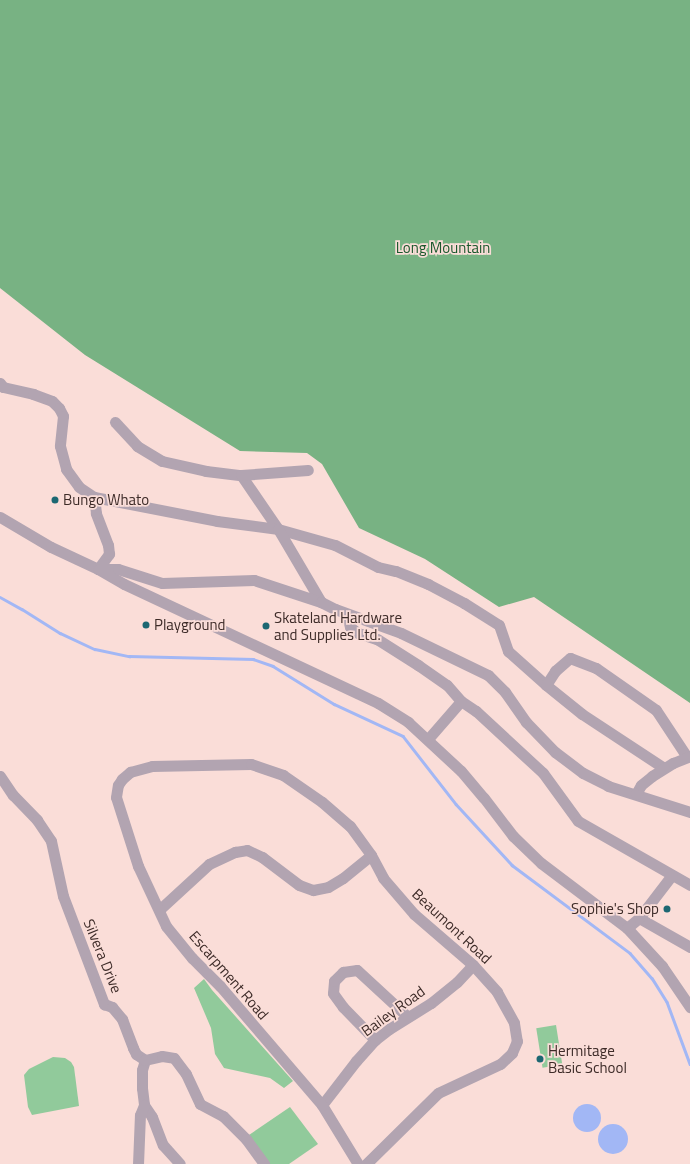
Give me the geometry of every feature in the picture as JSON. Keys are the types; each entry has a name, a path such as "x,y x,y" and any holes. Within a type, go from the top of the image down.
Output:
{"street":[{"path":"0,383 3,387 33,394 52,401 59,408 63,416 60,446 66,469 79,487 94,497 217,521 278,529 335,545 378,567 396,571 428,584 464,603 499,625 508,651 546,685 582,714 664,768"},
{"path":"115,422 137,446 162,461 206,471 241,475 308,470"},
{"path":"241,475 278,529 321,602"},
{"path":"94,497 96,513 108,545 109,554 98,569"},
{"path":"0,516 51,547 98,569 124,584 378,703 408,722 428,739 484,798 513,836 524,847 542,863 627,928 662,966 690,1007"},
{"path":"98,569 118,569 162,583 254,580 321,602 347,614 401,633 488,675 505,692 526,722 555,752 583,773 608,786 690,812"},
{"path":"347,614 350,627 358,633 377,639 418,665 447,686 462,701 476,711 543,773 578,821 690,885"},
{"path":"546,685 555,671 570,658 596,668 656,710 688,756 664,768 641,785 636,794"},
{"path":"428,739 462,701"},
{"name":"Beaumont Road","path":"118,786 122,779 130,772 152,766 251,764 283,775 322,802 350,826 371,855 383,878 414,914 473,965 497,992 514,1023 517,1041 512,1054 500,1064 438,1093 366,1164"},
{"name":"Silvera Drive","path":"0,776 10,791 45,830 51,842 63,896 104,1004 112,1007 122,1019 136,1054 145,1060"},
{"name":"Escarpment Road","path":"118,786 116,797 138,866 166,926 192,958 220,986 322,1104 358,1164"},
{"path":"159,910 210,864 235,852 247,850 262,857 299,885 313,890 328,887 343,878 371,855"},
{"path":"627,928 639,918 672,875"},
{"path":"639,918 690,947"},
{"name":"Bailey Road","path":"322,1104 356,1061 375,1040 431,1003 457,982 473,965"},
{"path":"375,1040 343,1007 333,993 334,981 343,972 357,970 408,1017"},
{"path":"180,1164 162,1145 152,1117 144,1105 142,1070 145,1060 162,1056 174,1058 186,1074 200,1104 222,1116 230,1123 246,1139 264,1164"},
{"path":"138,1164 140,1115 144,1105"}],"green space":[{"name":"Long Mountain","path":"0,0 690,0 690,703 534,597 499,607 425,559 359,528 322,464 307,453 240,451 85,355 0,288"},
{"path":"204,979 212,990 293,1081 284,1088 270,1078 224,1068 215,1054 211,1028 194,988"},
{"path":"556,1025 562,1065 543,1068 536,1028"},
{"path":"53,1057 65,1058 71,1062 74,1067 79,1106 32,1115 28,1107 24,1075 29,1069"},
{"path":"290,1107 318,1144 289,1164 270,1164 249,1135"}],"water":[{"path":"587,1104 597,1108 601,1118 597,1128 587,1132 577,1128 573,1118 577,1108"},
{"path":"613,1124 624,1128 628,1139 624,1150 613,1154 602,1150 598,1139 602,1128"}],"waterway":[{"path":"0,597 60,633 95,649 129,656 253,659 273,666 334,704 403,736 456,804 512,865 630,953 652,978 667,1002 690,1064"}],"place":[{"name":"Bungo Whato","path":"55,500"},
{"name":"Playground","path":"146,625"},
{"name":"Skateland Hardware and Supplies Ltd.","path":"266,626"},
{"name":"Sophie's Shop","path":"667,909"},
{"name":"Hermitage Basic School","path":"540,1059"}]}
